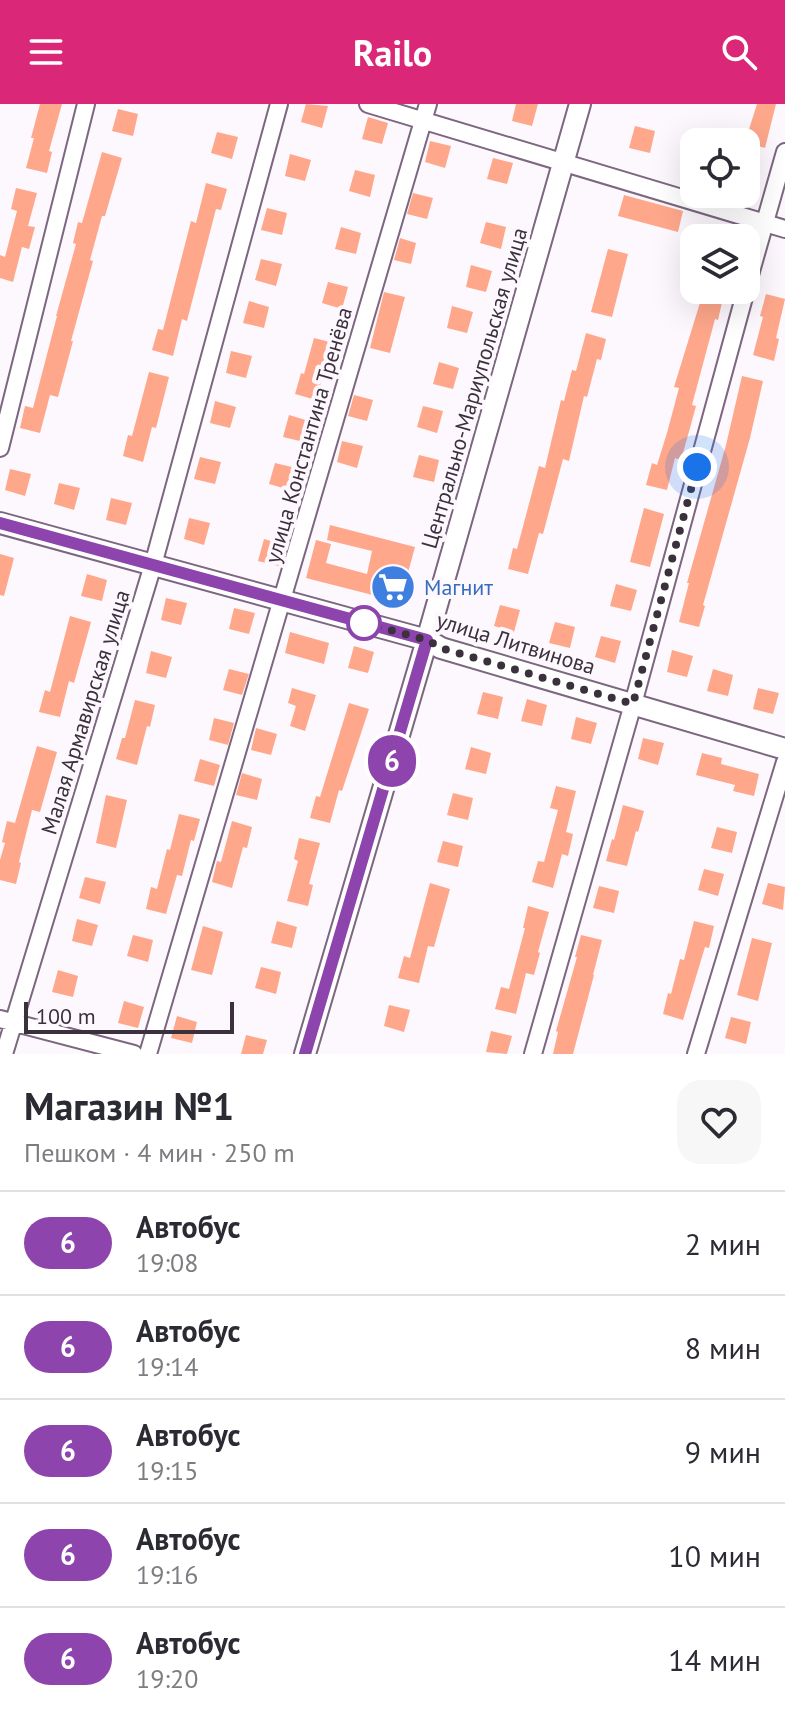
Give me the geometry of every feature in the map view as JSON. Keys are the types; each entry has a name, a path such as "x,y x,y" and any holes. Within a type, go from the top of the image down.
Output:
{"street":[{"path":"0,448 86,104"},
{"name":"Малая Армавирская улица","path":"4,1054 6,1021 153,565 279,104"},
{"path":"368,104 785,229"},
{"name":"улица Константина Тренёва","path":"148,1054 428,104"},
{"name":"Центрально-Мариупольская улица","path":"305,1054 580,104"},
{"path":"760,238 785,152"},
{"path":"533,1054 633,704 742,304"},
{"name":"улица Литвинова","path":"0,523 427,640 441,648 785,749"},
{"path":"696,1054 785,762"},
{"path":"6,1021 134,1054"}],"building":[{"path":"40,104 62,104 49,151 52,152 47,173 26,168"},
{"path":"306,104 328,106 322,128 301,122"},
{"path":"516,104 538,104 532,126 512,121"},
{"path":"757,104 776,104 765,148 760,146 760,128 749,128"},
{"path":"118,109 138,114 133,136 112,131"},
{"path":"368,117 388,123 382,144 362,139"},
{"path":"635,126 655,131 650,153 629,148"},
{"path":"217,132 238,137 232,159 211,153"},
{"path":"430,141 451,146 445,168 425,162"},
{"path":"102,152 122,158 90,260 93,261 58,397 50,395 40,433 20,428 25,406 33,408 76,244 73,243 78,222 82,223"},
{"path":"290,154 311,160 305,181 285,176"},
{"path":"493,158 513,163 507,184 487,179"},
{"path":"355,170 375,175 370,197 349,191"},
{"path":"206,183 227,189 221,210 216,209 187,321 182,319 173,356 152,350 158,329 163,330 191,221 196,223"},
{"path":"16,188 37,193 28,226 35,227 29,249 22,247 13,282 0,278 0,255 5,257 17,211 11,209"},
{"path":"413,193 433,198 427,219 407,214"},
{"path":"624,195 683,211 678,232 618,216"},
{"path":"267,208 287,213 282,235 261,230"},
{"path":"486,222 506,227 501,249 480,243"},
{"path":"341,227 361,233 356,254 335,249"},
{"path":"400,238 416,243 411,264 394,260"},
{"path":"608,249 628,254 612,317 591,312"},
{"path":"261,259 282,264 276,286 255,280"},
{"path":"471,265 492,271 486,292 466,287"},
{"path":"328,282 348,287 342,309 322,303"},
{"path":"384,292 405,297 390,353 370,348"},
{"path":"766,294 785,299 774,361 753,355"},
{"path":"249,301 269,307 264,328 243,323"},
{"path":"700,304 722,304 692,405 696,406 681,460 675,458 667,490 646,485 652,463 657,465 667,433 679,388 674,387"},
{"path":"452,306 473,312 467,333 447,328"},
{"path":"586,333 606,339 587,397 584,396 569,461 563,459 543,534 539,533 528,574 508,569 513,548 517,549 539,466 545,468 561,400 564,401 572,370 576,371"},
{"path":"314,338 334,343 316,400 295,394"},
{"path":"231,351 252,356 246,378 226,373"},
{"path":"439,362 459,368 453,389 433,384"},
{"path":"149,372 169,377 156,428 152,427 143,462 123,456 128,435 132,436"},
{"path":"742,376 763,381 699,627 679,622"},
{"path":"354,395 373,400 367,421 348,416"},
{"path":"215,401 236,407 230,428 210,423"},
{"path":"423,406 443,411 437,433 417,427"},
{"path":"289,415 309,421 304,442 283,437"},
{"path":"342,441 363,446 357,468 337,462"},
{"path":"419,455 439,460 434,482 413,477"},
{"path":"200,457 221,462 215,484 194,479"},
{"path":"275,463 296,468 290,490 269,484"},
{"path":"10,469 31,474 25,496 5,490"},
{"path":"59,483 80,488 74,510 54,504"},
{"path":"111,498 132,503 126,525 106,520"},
{"path":"644,508 664,514 650,567 630,562"},
{"path":"189,518 210,523 204,545 184,539"},
{"path":"330,525 415,547 400,602 306,578 316,540 331,544 326,563 367,574 372,551 327,540"},
{"path":"264,539 284,545 279,566 258,561"},
{"path":"0,554 14,558 4,596 0,595"},
{"path":"87,574 107,580 102,601 81,596"},
{"path":"616,584 637,590 631,611 610,606"},
{"path":"166,598 187,603 181,625 161,620"},
{"path":"500,605 520,610 514,632 494,626"},
{"path":"234,608 255,613 249,634 229,629"},
{"path":"70,616 91,622 74,683 69,681 60,717 39,712 45,690 50,692"},
{"path":"555,622 575,627 570,648 549,643"},
{"path":"290,632 329,643 324,664 285,653"},
{"path":"601,636 621,641 615,663 595,657"},
{"path":"354,646 374,652 368,673 348,668"},
{"path":"672,650 693,656 687,677 667,672"},
{"path":"151,651 172,657 166,678 146,673"},
{"path":"229,669 249,674 242,695 223,690"},
{"path":"713,669 733,675 728,696 707,691"},
{"path":"292,688 316,695 305,731 290,726 296,706 288,703"},
{"path":"758,688 779,693 773,714 753,709"},
{"path":"483,692 503,697 498,719 477,714"},
{"path":"527,699 547,705 542,726 521,721"},
{"path":"135,700 155,705 137,765 116,759"},
{"path":"349,703 369,709 330,823 310,818 316,796 320,797"},
{"path":"576,717 597,723 591,744 571,739"},
{"path":"214,718 234,723 228,745 209,740"},
{"path":"256,728 277,734 271,755 251,750"},
{"path":"643,738 664,743 658,765 638,759"},
{"path":"37,746 57,752 40,812 32,810 16,884 0,880 0,860 5,843 2,842 7,821 15,823"},
{"path":"471,747 491,753 486,774 465,769"},
{"path":"702,753 722,758 721,764 759,774 754,796 733,791 735,785 696,775"},
{"path":"200,759 220,765 214,786 194,781"},
{"path":"242,773 262,779 257,800 236,795"},
{"path":"556,786 576,791 566,832 573,834 568,856 562,854 553,888 532,882 538,861 544,862 558,810 550,808"},
{"path":"453,793 473,798 468,820 447,815"},
{"path":"106,795 127,800 116,848 96,843"},
{"path":"623,805 644,811 627,866 606,861"},
{"path":"179,814 200,819 182,876 177,875 166,914 146,909 151,887 157,889"},
{"path":"232,821 252,827 232,888 212,882"},
{"path":"717,827 737,832 732,853 711,848"},
{"path":"299,838 320,843 309,884 313,885 308,906 287,901 298,861 294,859"},
{"path":"443,841 463,846 458,867 437,862"},
{"path":"704,869 724,874 718,896 698,890"},
{"path":"85,877 106,882 100,904 79,898"},
{"path":"430,883 450,889 434,947 428,946 419,983 398,978 404,956 410,958"},
{"path":"768,883 785,887 783,910 762,904"},
{"path":"599,886 619,891 614,913 593,908"},
{"path":"528,906 549,912 534,975 526,973 516,1014 495,1009 501,987 509,989"},
{"path":"77,919 98,925 92,946 72,941"},
{"path":"277,921 297,927 292,948 271,943"},
{"path":"694,921 714,926 683,1020 663,1014 680,959 684,960"},
{"path":"203,926 223,932 212,975 191,970"},
{"path":"133,935 153,940 148,962 127,956"},
{"path":"581,935 602,940 594,975 573,1054 553,1054 556,1031"},
{"path":"752,938 772,943 758,1001 737,995"},
{"path":"261,967 281,972 276,994 255,988"},
{"path":"58,970 78,976 73,997 52,992"},
{"path":"124,1001 144,1007 138,1028 118,1023"},
{"path":"389,1005 410,1010 404,1032 384,1026"},
{"path":"177,1016 197,1022 192,1043 171,1038"},
{"path":"731,1017 751,1022 746,1044 725,1038"},
{"path":"491,1031 512,1036 507,1054 486,1052"},
{"path":"246,1035 267,1040 263,1054 241,1054"}],"bus line":[{"name":"6","path":"0,523 427,640 305,1054"}],"place":[{"name":"Магнит","path":"393,587"}],"route":[{"path":"364,623 633,704 697,467"}]}
